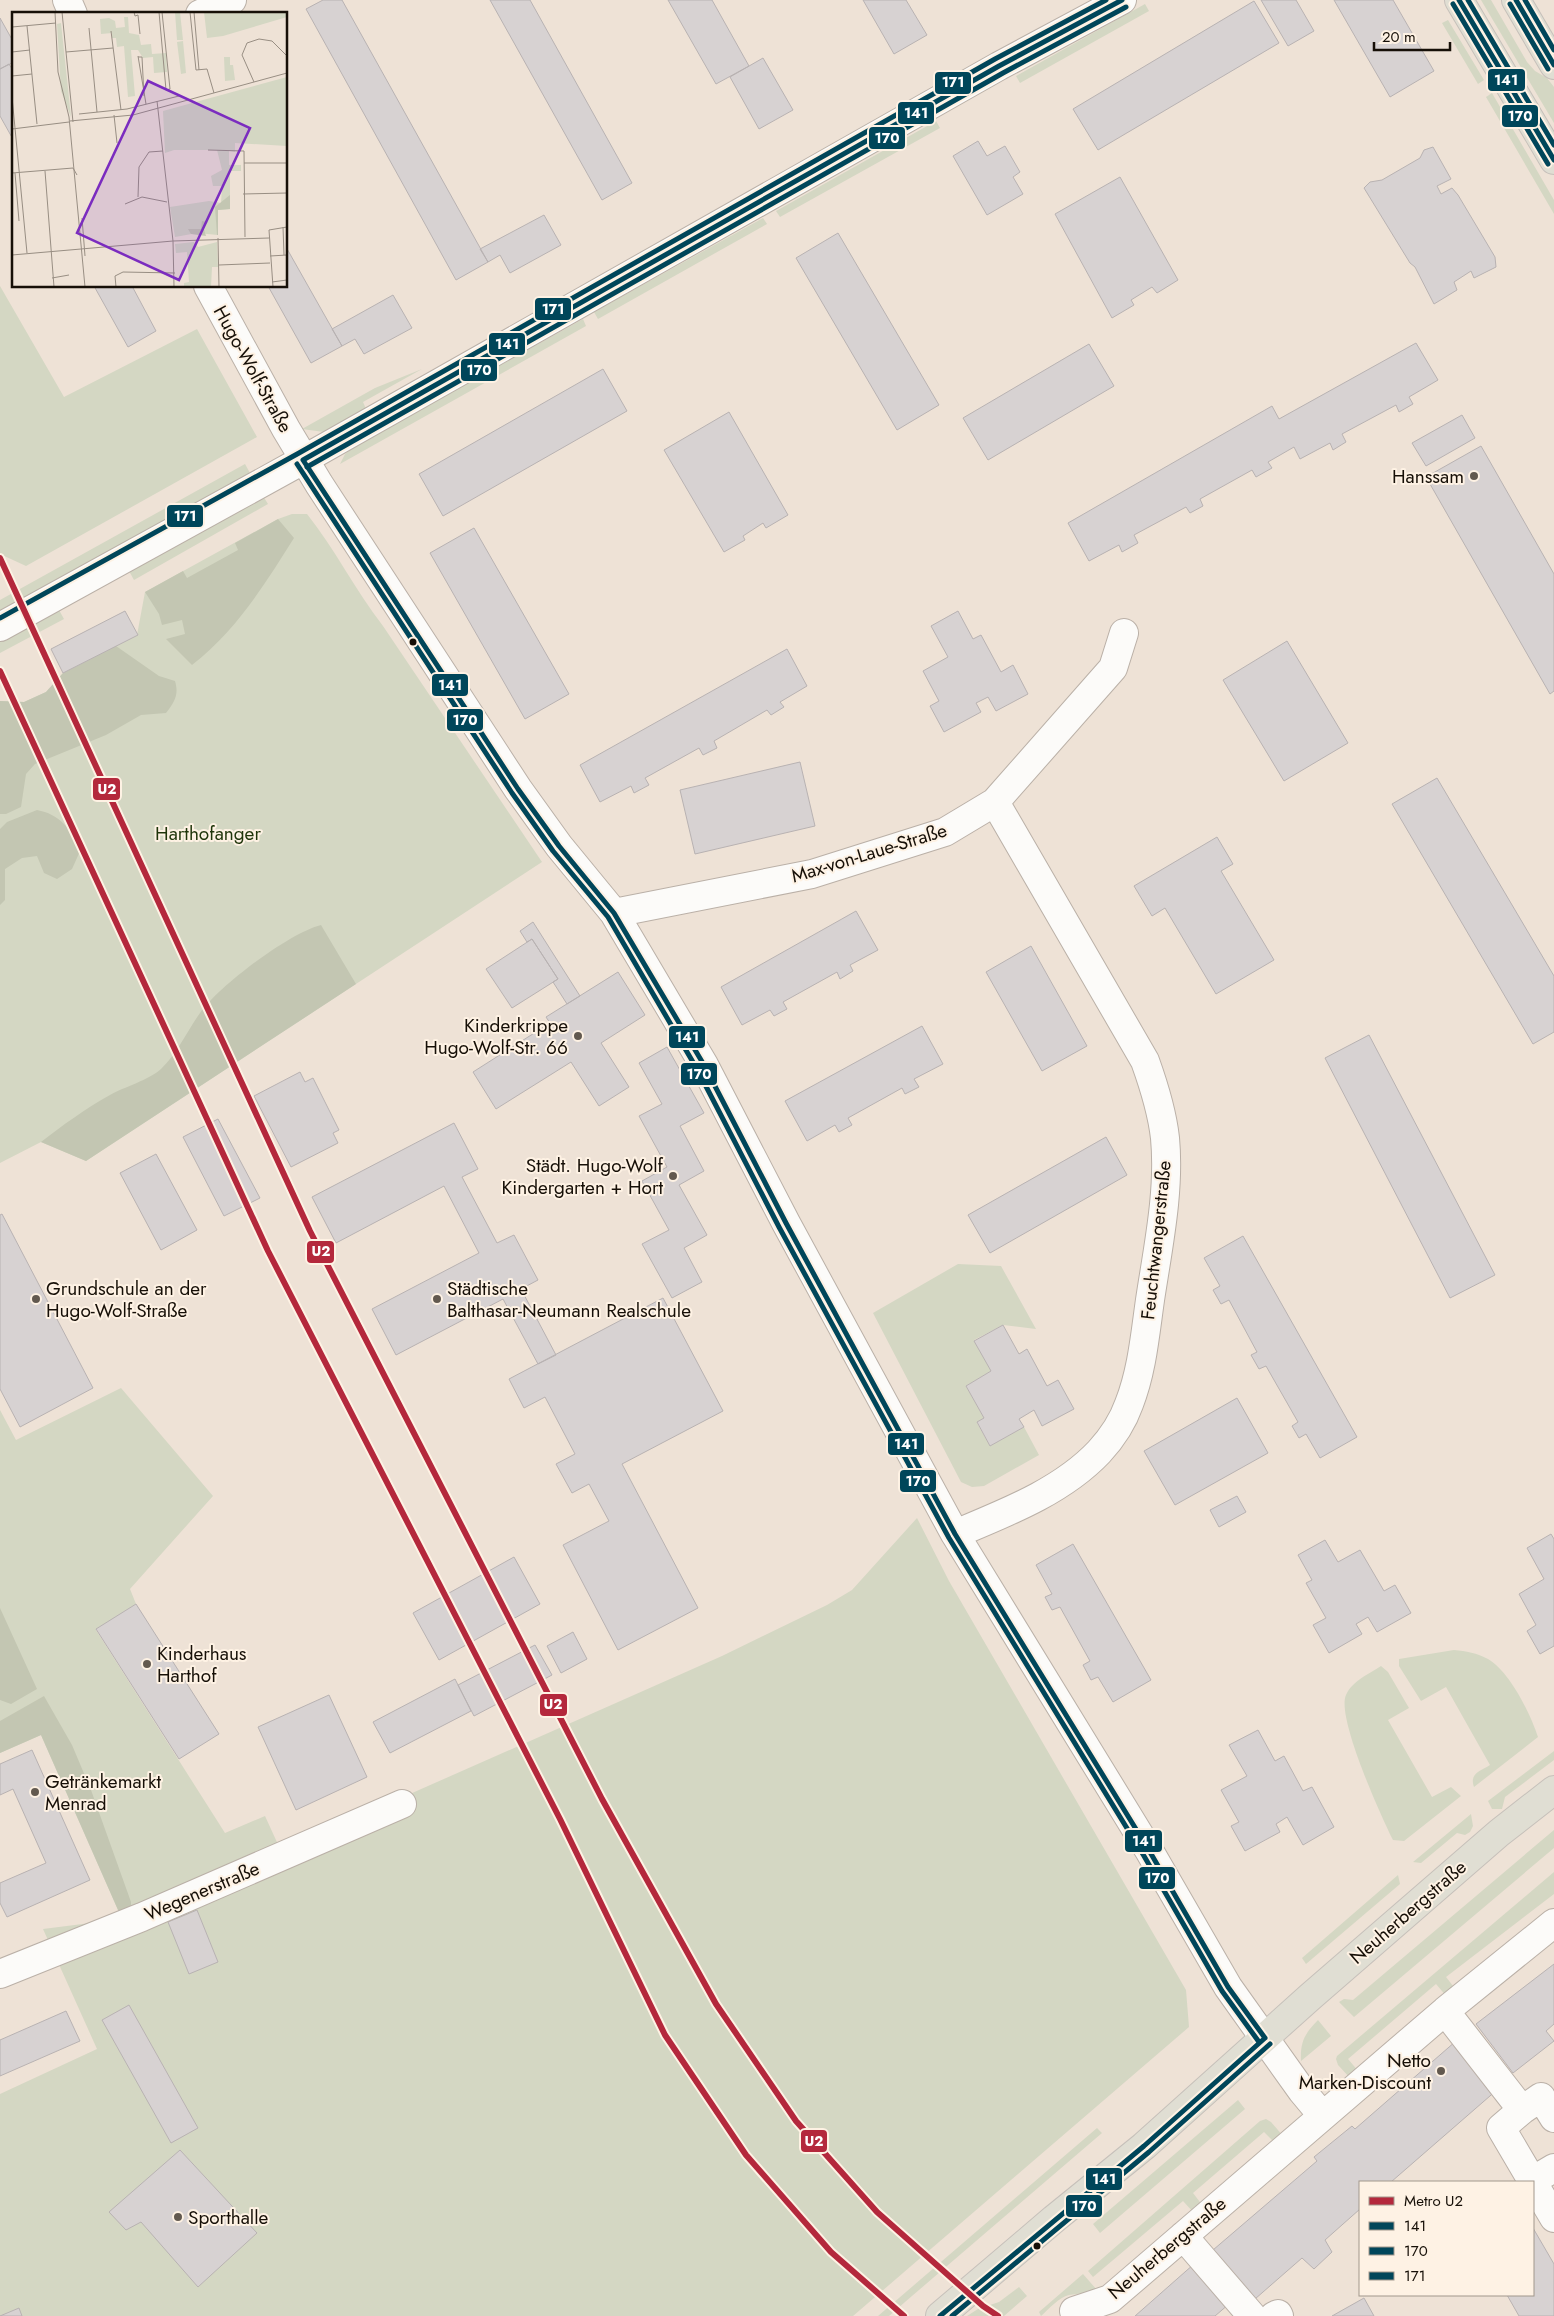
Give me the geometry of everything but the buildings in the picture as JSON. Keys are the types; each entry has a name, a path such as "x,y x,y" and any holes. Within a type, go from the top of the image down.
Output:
{"main road":[{"path":"1459,0 1554,160"},
{"path":"1516,0 1554,65"},
{"name":"Neuherbergstraße","path":"940,2316 1054,2219 1144,2146 1492,1840 1554,1790"}],"street":[{"path":"67,0 72,12"},
{"path":"205,12 232,0"},
{"path":"0,627 303,460 999,66 1122,0"},
{"name":"Hugo-Wolf-Straße","path":"209,288 303,460 518,789 559,846 614,912 704,1065 786,1223 955,1534 1150,1852 1228,1987 1265,2038"},
{"name":"Max-von-Laue-Straße","path":"614,912 812,874 945,832 996,802 1113,668 1124,633"},
{"name":"Feuchtwangerstraße","path":"955,1534 1017,1506 1072,1476 1099,1451 1116,1429 1129,1405 1141,1361 1166,1181 1165,1138 1161,1115 1145,1061 996,802"},
{"name":"Wegenerstraße","path":"0,1974 142,1917 402,1804"},
{"name":"Neuherbergstraße","path":"1074,2311 1110,2298 1445,2011 1554,1923"},
{"path":"1445,2011 1522,2110"},
{"path":"1265,2038 1302,2091 1322,2115"},
{"path":"1554,2118 1541,2097 1501,2128 1543,2174 1554,2218"},
{"path":"1183,2236 1252,2316"},
{"path":"1274,2316 1278,2314 1279,2316"}],"green space":[{"path":"1481,0 1491,0 1527,62 1535,71 1547,78 1554,87 1554,123"},
{"path":"1145,4 1149,11 1020,83 1016,76"},
{"path":"1448,20 1484,80 1478,84 1442,23"},
{"path":"1492,93 1554,200 1554,214 1486,97"},
{"path":"936,121 940,128 780,217 776,211"},
{"path":"763,218 767,224 598,319 594,312"},
{"path":"0,286 64,397 197,329 257,437 26,566 0,554"},
{"path":"583,319 586,326 340,464 345,454 354,447"},
{"path":"422,369 363,402 366,409 324,432 302,429 375,388"},
{"path":"245,464 250,473 0,612 0,600"},
{"path":"263,496 268,504 134,580 129,571"},
{"name":"Harthofanger","path":"292,514 307,514 317,527 542,862 86,1161 41,1142 0,1163 0,701 24,702 46,692 63,673 137,635 145,592 278,519"},
{"path":"278,519 294,538 249,606 208,652 192,665 166,639 185,634 182,620 162,625 159,614 145,592 183,571 187,578 238,550 235,543"},
{"path":"59,610 64,619 0,653 0,642"},
{"path":"116,646 159,676 175,681 176,694 169,709 166,713 141,715 106,735 35,764 26,774 21,807 6,814 0,814 0,701 24,702 46,692 63,673"},
{"path":"37,810 52,815 64,824 81,849 72,869 57,879 44,873 37,856 22,858 5,869 5,900 0,905 0,829 7,822"},
{"path":"321,925 356,984 86,1161 41,1142 74,1117 101,1100 156,1073 172,1056 200,1013 222,989 238,975 291,938"},
{"path":"958,1264 1001,1266 1036,1329 1003,1325 974,1340 991,1371 966,1386 984,1418 977,1423 990,1446 1024,1427 1039,1455 984,1486 972,1487 961,1482 873,1313"},
{"path":"121,1388 213,1496 130,1589 136,1604 96,1630 225,1833 265,1816 281,1851 722,1656 827,1605 852,1590 917,1518 949,1581 1186,1990 1189,2027 853,2316 0,2316 0,2094 97,2049 43,1929 122,1919 41,1735 0,1753 0,1410 16,1440"},
{"path":"0,1608 37,1689 11,1704 0,1700"},
{"path":"1454,1650 1480,1655 1496,1665 1504,1673 1518,1694 1538,1737 1474,1787 1474,1775 1490,1765 1446,1687 1421,1701 1399,1666 1399,1659"},
{"path":"1381,1666 1388,1672 1409,1708 1388,1720 1432,1797 1451,1787 1461,1796 1404,1841 1393,1840 1361,1767 1347,1724 1346,1695 1361,1678"},
{"path":"44,1696 72,1745 91,1790 131,1902 131,1912 122,1919 41,1735 0,1753 0,1721"},
{"path":"1554,1751 1554,1760 1505,1797 1502,1809 1492,1809 1488,1801"},
{"path":"1471,1814 1473,1826 1470,1832 1465,1835 1457,1833 1421,1863 1413,1862"},
{"path":"1554,1830 1554,1848 1354,2017 1339,2002 1344,1999 1353,2000"},
{"path":"1554,1872 1554,1894 1446,1977 1457,1991 1448,1998 1436,1984 1348,2059 1359,2072 1351,2079 1338,2065 1337,2056"},
{"path":"1398,1875 1400,1884 1306,1964 1302,1958"},
{"path":"1318,2020 1331,2036 1301,2061 1301,2048 1304,2038"},
{"path":"1238,2100 1245,2109 1100,2233 1093,2224"},
{"path":"1266,2119 1284,2137 1276,2144 1264,2132 1193,2193 1203,2206 1194,2213 1183,2201 1093,2277 1088,2271 1260,2121"},
{"path":"1097,2128 1102,2133 889,2316 878,2316"},
{"path":"1083,2274 1097,2290 1065,2296 1041,2316 1039,2312"},
{"path":"1019,2287 1027,2296 1004,2316 967,2316 978,2309 999,2302"}],"metro line":[{"name":"U2","path":"0,558 310,1231 602,1799 716,2004 796,2121 877,2212 983,2306 998,2316"},
{"name":"U2","path":"0,671 268,1251 560,1819 665,2035 746,2155 831,2252 904,2316"}],"transit line":[{"name":"171","path":"0,618 299,453 995,59 1106,0"},
{"name":"141","path":"303,460 999,66 1122,0"},
{"name":"141","path":"1459,0 1554,160"},
{"name":"171","path":"1468,0 1554,145"},
{"name":"141","path":"1516,0 1554,65"},
{"name":"171","path":"1525,0 1554,50"},
{"name":"170","path":"1453,4 1548,164"},
{"name":"170","path":"1510,4 1548,69"},
{"name":"170","path":"307,467 1003,73 1126,7"},
{"name":"141","path":"303,460 518,789 559,846 614,913 704,1065 786,1223 955,1534 1150,1852 1228,1987 1265,2038"},
{"name":"170","path":"297,464 512,793 553,851 608,917 697,1069 779,1227 949,1538 1144,1856 1222,1991 1259,2042"},
{"name":"141","path":"940,2316 1144,2146 1265,2038"},
{"name":"170","path":"952,2316 1149,2152 1270,2044"}],"place":[{"name":"Hanssam","path":"1474,476"},
{"name":"Kinderkrippe Hugo-Wolf-Str. 66","path":"578,1036"},
{"name":"Städt. Hugo-Wolf Kindergarten + Hort","path":"673,1176"},
{"name":"Grundschule an der Hugo-Wolf-Straße","path":"36,1299"},
{"name":"Städtische Balthasar-Neumann Realschule","path":"437,1299"},
{"name":"Kinderhaus Harthof","path":"147,1664"},
{"name":"Getränkemarkt Menrad","path":"35,1792"},
{"name":"Netto Marken-Discount","path":"1441,2071"},
{"name":"Sporthalle","path":"178,2217"}]}
